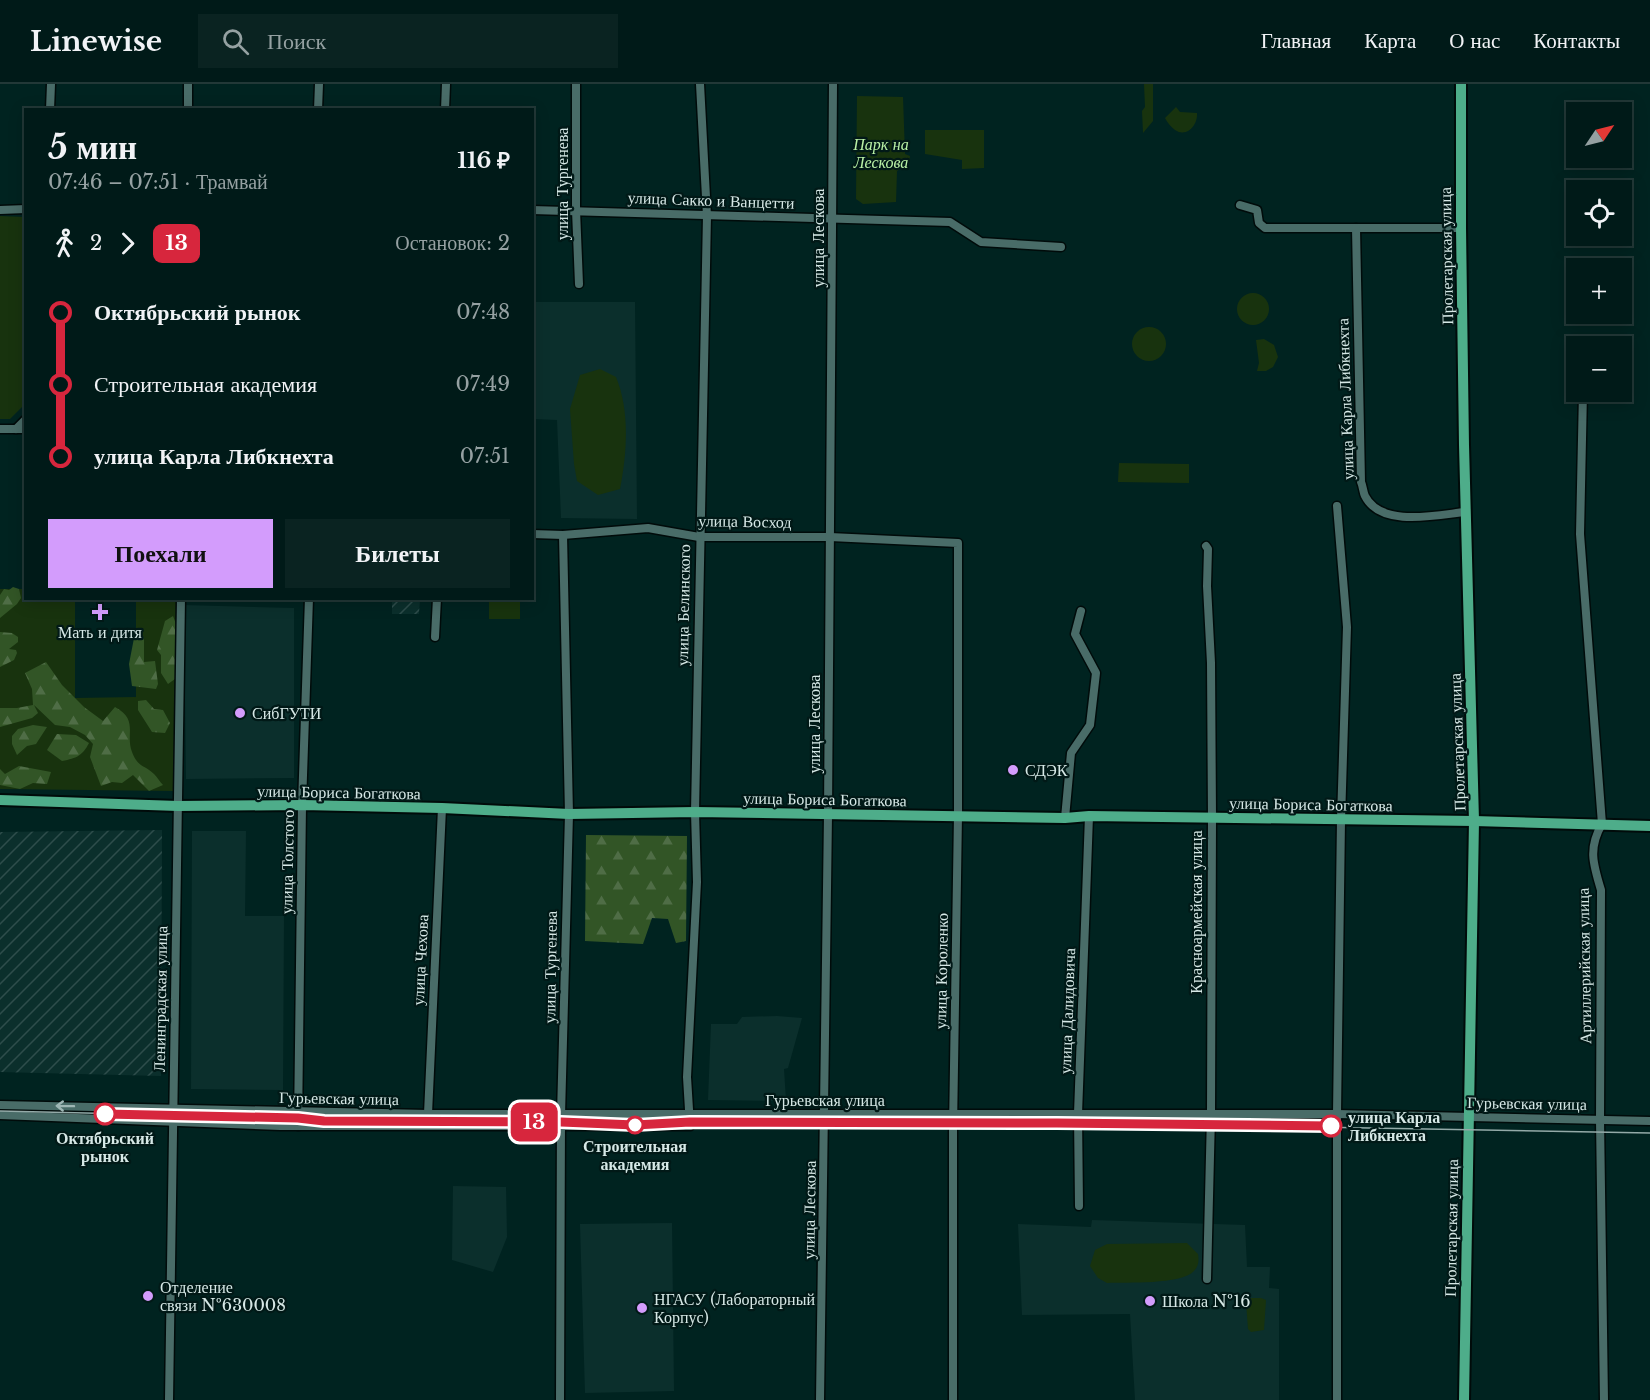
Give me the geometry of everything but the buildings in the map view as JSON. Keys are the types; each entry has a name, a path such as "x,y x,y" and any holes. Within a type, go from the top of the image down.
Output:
{"main road":[{"name":"Пролетарская улица","path":"1461,84 1466,512 1474,821 1467,1118 1464,1400"},
{"name":"улица Бориса Богаткова","path":"0,800 178,806 302,805 442,808 569,814 694,812 1065,818 1089,816 1474,821 1650,826"}],"street":[{"path":"51,84 51,108"},
{"path":"188,84 188,108"},
{"path":"318,84 318,108"},
{"path":"445,108 446,84"},
{"name":"улица Тургенева","path":"576,84 576,210 579,284"},
{"name":"улица Белинского","path":"690,1126 687,1077 697,882 694,812 707,216 700,84"},
{"name":"улица Лескова","path":"820,1400 828,815 833,84"},
{"path":"1240,205 1257,210 1259,223 1265,228 1461,228"},
{"path":"0,210 24,209"},
{"name":"улица Сакко и Ванцетти","path":"534,210 950,222 981,242 1061,247"},
{"name":"улица Карла Либкнехта","path":"1356,228 1361,482 1365,496 1384,514 1411,518 1466,512"},
{"name":"Артиллерийская улица","path":"1583,402 1580,534 1602,824 1594,838 1593,866 1601,890 1600,1120 1604,1400"},
{"path":"0,429 21,429"},
{"path":"1337,506 1347,627 1341,820 1337,1114 1337,1400"},
{"name":"улица Восход","path":"534,534 563,535 648,528 699,537 830,537 958,543"},
{"name":"улица Тургенева","path":"560,1400 561,1115 569,814 563,535"},
{"name":"улица Короленко","path":"953,1400 958,543"},
{"name":"Красноармейская улица","path":"1206,546 1209,549 1207,586 1212,663 1211,1115 1207,1279"},
{"name":"Ленинградская улица","path":"169,1400 181,600"},
{"name":"улица Толстого","path":"298,1126 302,805 309,600"},
{"path":"435,637 437,600"},
{"path":"1065,818 1071,753 1090,725 1096,673 1075,634 1081,611"},
{"name":"улица Чехова","path":"428,1114 442,808"},
{"name":"улица Далидовича","path":"1079,1206 1078,1114 1089,816"},
{"name":"Гурьевская улица","path":"0,1105 428,1114 1337,1114 1650,1121"},
{"name":"Гурьевская улица","path":"0,1115 298,1126 690,1126"}],"shaded area":[{"path":"534,302 635,302 637,519 561,518 557,420 534,419"},
{"path":"392,600 420,600 419,614 392,614"},
{"name":"СибГУТИ","path":"184,605 294,608 294,778 186,779"},
{"path":"162,830 161,1076 0,1072 0,832"},
{"path":"192,831 246,831 245,916 284,916 283,1090 191,1089"},
{"path":"742,1017 802,1018 788,1068 784,1069 786,1101 708,1100 711,1024 737,1024"},
{"path":"453,1186 506,1187 507,1237 493,1272 452,1260"},
{"name":"Школа №16","path":"1092,1220 1245,1225 1247,1267 1270,1267 1269,1288 1279,1289 1279,1400 1135,1400 1130,1314 1022,1315 1018,1224 1091,1227"},
{"path":"672,1223 674,1391 585,1393 580,1224"}],"green space":[{"path":"1144,84 1153,84 1153,121 1143,133 1142,111 1145,107"},
{"name":"Парк на Лескова","path":"857,96 903,97 905,154 910,156 909,163 897,171 896,202 863,204 856,199"},
{"path":"1176,107 1180,112 1197,113 1196,122 1191,129 1179,132 1169,124 1165,118"},
{"path":"925,130 984,130 984,168 962,169 962,160 925,154"},
{"path":"0,216 24,217 24,405 10,419 0,419"},
{"path":"1253,293 1264,298 1269,309 1264,320 1253,325 1242,320 1237,309 1242,298"},
{"path":"1149,327 1161,332 1166,344 1161,356 1149,361 1137,356 1132,344 1137,332"},
{"path":"1264,339 1274,345 1278,357 1273,367 1266,371 1257,371 1259,363 1256,340"},
{"path":"600,369 616,377 624,404 626,432 620,489 598,495 577,481 570,409 580,375"},
{"path":"1119,463 1189,464 1189,483 1118,482"},
{"path":"13,587 19,589 21,598 0,618 0,595 4,589 9,590"},
{"path":"0,589 24,589 24,600 75,600 75,698 136,697 136,600 176,600 175,791 0,789"},
{"path":"489,600 520,600 520,619 489,619"},
{"path":"173,616 178,633 175,650 179,676 168,684 161,673 161,655 157,650 165,621"},
{"path":"0,632 12,633 18,637 18,642 9,649 16,650 14,660 0,667"},
{"path":"135,633 144,637 144,662 155,661 158,684 156,689 132,686 129,664"},
{"path":"46,662 62,685 84,707 103,721 115,707 127,717 130,728 130,745 134,757 163,785 149,791 133,775 122,783 112,782 101,786 90,757 93,744 85,735 70,727 55,725 34,705 38,713 32,718 0,727 0,708 33,705 32,689 25,673"},
{"path":"146,700 154,709 163,710 170,723 165,733 152,732 138,710 138,701"},
{"path":"33,725 47,727 36,744 27,746 17,755 12,744 12,736 18,729"},
{"path":"57,734 76,735 89,743 78,756 62,761 47,750"},
{"path":"19,766 51,772 47,784 33,783 20,789 0,785 0,769 5,774"},
{"path":"586,835 687,836 686,941 676,943 668,919 652,918 643,944 585,941"},
{"path":"1187,1243 1198,1254 1198,1265 1194,1271 1178,1279 1107,1283 1098,1278 1090,1266 1095,1250 1107,1244"},
{"path":"1251,1298 1266,1300 1264,1330 1251,1332 1248,1329 1246,1302"}],"tram line":[{"path":"0,1111 298,1118 324,1121 561,1122 635,1125 690,1122 1078,1123 1650,1133"},
{"name":"13","path":"105,1114 298,1118 324,1121 561,1122 635,1125 690,1122 1331,1126"}],"place":[{"name":"Мать и дитя","path":"100,612"},
{"name":"СибГУТИ","path":"240,713"},
{"name":"СДЭК","path":"1013,770"},
{"name":"Октябрьский рынок","path":"105,1114"},
{"name":"Строительная академия","path":"635,1125"},
{"name":"улица Карла Либкнехта","path":"1331,1126"},
{"name":"Отделение связи №630008","path":"148,1296"},
{"name":"Школа №16","path":"1150,1301"},
{"name":"НГАСУ (Лабораторный Корпус)","path":"642,1308"}]}
